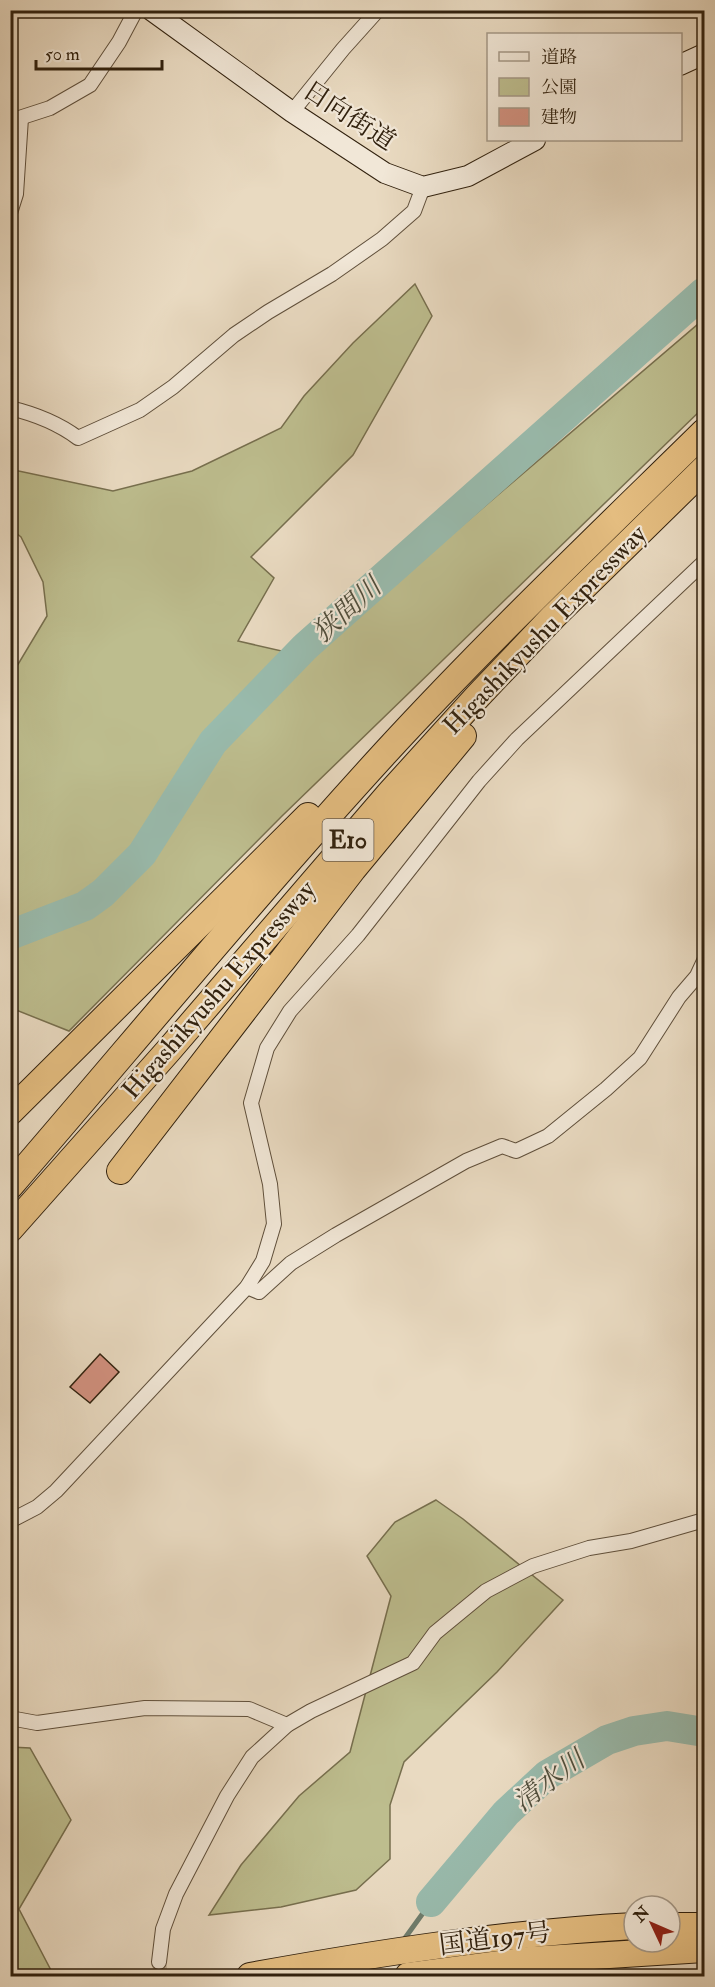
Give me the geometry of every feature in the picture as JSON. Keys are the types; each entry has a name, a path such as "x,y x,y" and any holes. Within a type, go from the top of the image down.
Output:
{"highway":[{"name":"Higashikyushu Expressway","path":"10,1186 383,755 461,671 705,432"},
{"name":"Higashikyushu Expressway","path":"10,1229 477,696 553,616 698,475"},
{"path":"120,1171 353,869 465,734 698,475"},
{"path":"10,1112 355,769 461,671"},
{"path":"682,1926 705,1926"},
{"name":"国道197号","path":"250,1977 478,1940 622,1927"},
{"path":"515,1977 695,1950"},
{"name":"国道197号","path":"408,1977 530,1960 695,1950"}],"street":[{"path":"10,213 16,194 16,119 50,108 90,85 119,42 136,10"},
{"name":"日向街道","path":"152,10 292,112 385,173 423,187"},
{"path":"292,112 378,10"},
{"path":"682,65 705,54"},
{"path":"10,408 32,414 67,430 78,438 140,410 173,387 234,335 332,274 382,239 414,211 423,187 468,176 533,141"},
{"path":"10,1521 37,1507 56,1491 247,1287 262,1261 274,1224 270,1185 251,1103 267,1048 290,1011 358,935 479,781 517,739 705,562"},
{"path":"247,1287 259,1292 291,1263 336,1234 466,1161 502,1146 516,1150 548,1136 640,1058 705,961"},
{"path":"159,1962 164,1929 176,1894 227,1796 252,1757 287,1725 311,1711 413,1663 435,1633 486,1591 533,1566 589,1548 631,1541 705,1521"},
{"path":"10,1718 37,1723 145,1707 249,1709 287,1725"}],"green space":[{"path":"415,284 432,316 353,455 251,557 274,578 238,641 308,657 704,319 704,407 282,816 69,1031 11,1008 11,676 47,616 43,582 21,537 11,529 11,471 113,491 192,471 281,428 304,396 353,343"},
{"path":"436,1500 563,1600 497,1672 404,1762 390,1805 390,1859 356,1890 281,1907 209,1915 241,1865 299,1796 350,1752 391,1596 367,1556 395,1522"},
{"path":"10,1747 30,1748 71,1820 19,1909 54,1976 11,1976"}],"building":[{"path":"100,1354 119,1372 90,1403 70,1387"}],"waterway":[{"name":"狭間川","path":"10,935 85,906 103,893 142,854 213,742 305,647 704,292"},
{"name":"清水川","path":"431,1902 506,1813 547,1775 607,1740 634,1731 667,1726 704,1732"},
{"path":"404,1943 405,1938 431,1902"}],"tunnel":[{"path":"159,1962 161,1976"}]}
